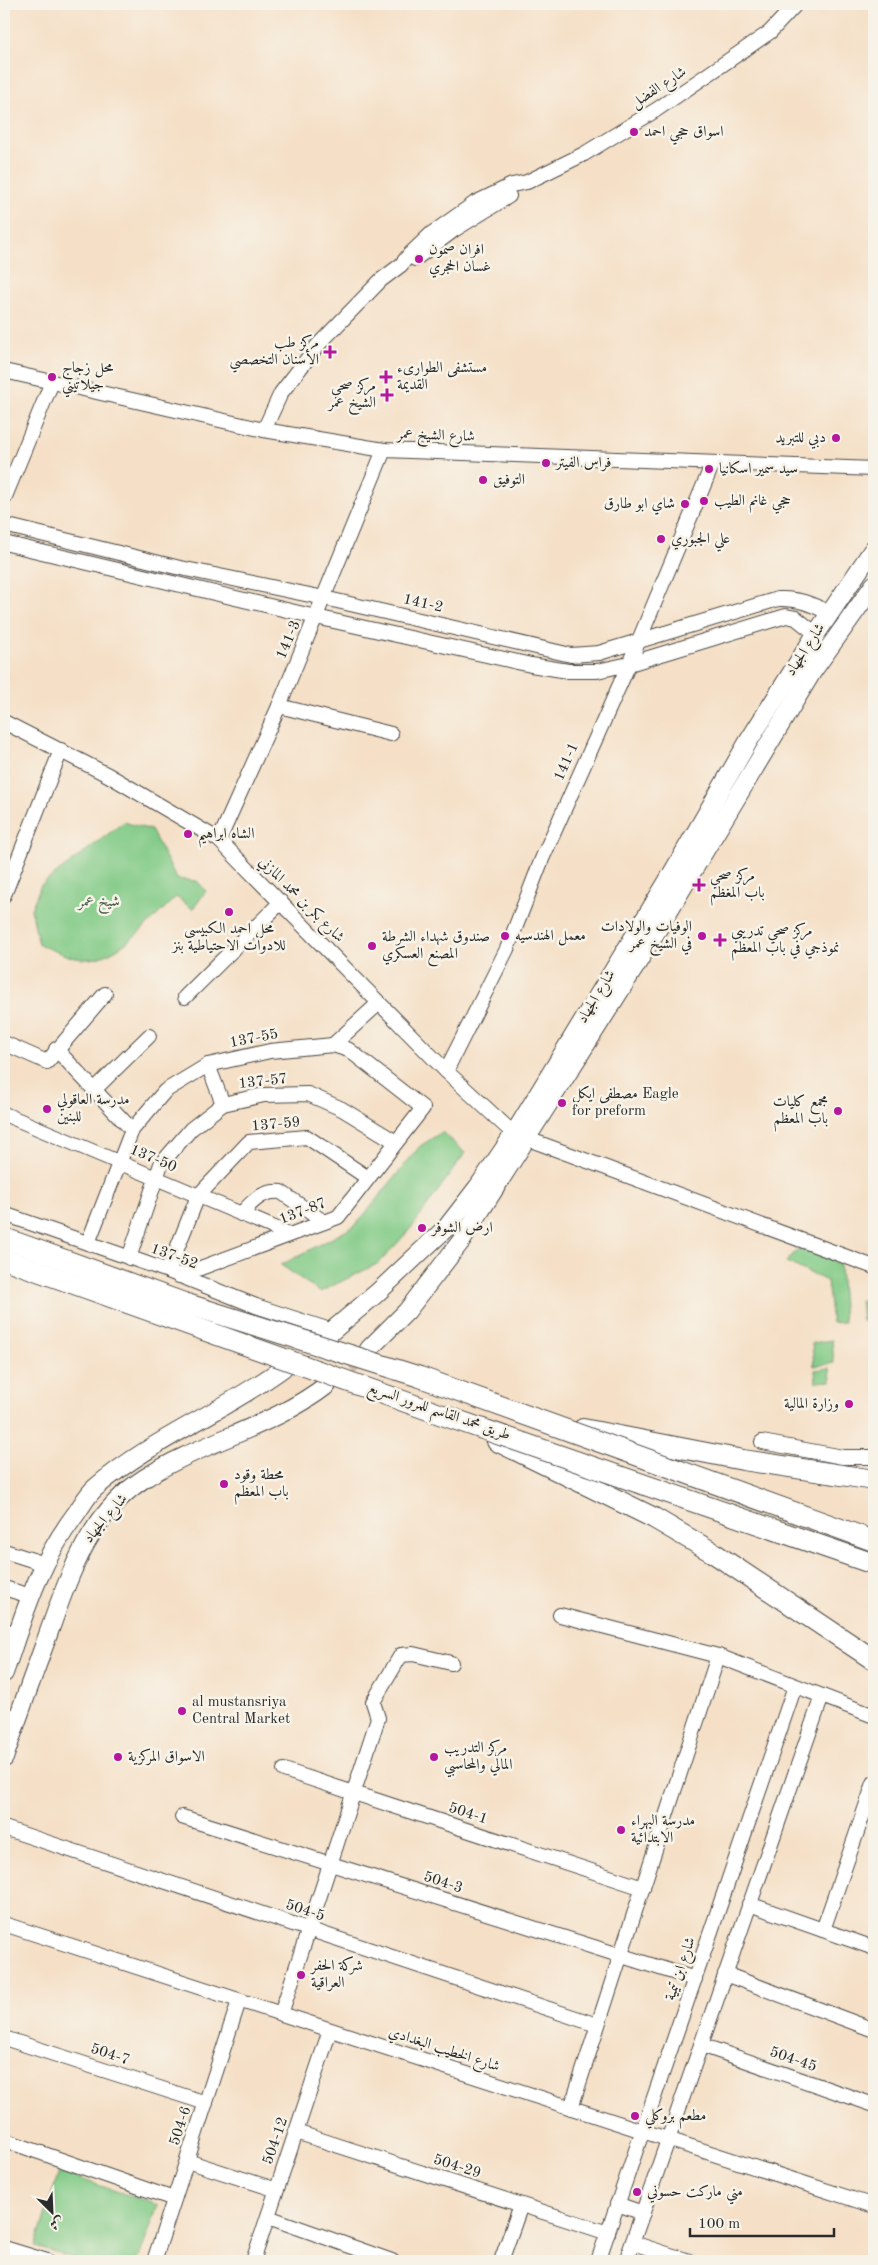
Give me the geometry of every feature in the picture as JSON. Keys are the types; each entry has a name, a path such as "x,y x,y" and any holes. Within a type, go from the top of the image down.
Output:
{"highway":[{"name":"طريق محمد القاسم للمرور السريع","path":"4,1238 184,1303 420,1377 874,1541"},
{"name":"طريق محمد القاسم للمرور السريع","path":"4,1259 874,1564"},
{"path":"448,1416 654,1518 712,1552 874,1660"},
{"path":"535,1419 643,1442 874,1480"}],"main road":[{"name":"شارع الجهاد","path":"673,886 748,742 816,634 874,548"},
{"name":"شارع الجهاد","path":"369,1349 407,1311 462,1240 521,1136 673,886 812,672 874,585"},
{"name":"شارع الجهاد","path":"329,1333 447,1226 521,1136"},
{"path":"408,1263 409,1272 414,1279 431,1280"},
{"name":"شارع الجهاد","path":"4,1670 10,1632 58,1538 94,1489 132,1460 188,1424 236,1400 283,1368"},
{"name":"شارع الجهاد","path":"4,1758 64,1588 84,1543 117,1500 144,1478 198,1449 254,1426 317,1392 327,1384"},
{"path":"188,1424 198,1426 204,1434 204,1441 198,1449"}],"street":[{"name":"شارع الفضل","path":"264,430 281,393 318,345 381,280 401,265 416,259 454,230 515,192 527,182 584,154 664,105 770,32 796,4"},
{"name":"شارع الشيخ عمر","path":"4,371 264,430 384,450 874,469"},
{"path":"4,499 52,382"},
{"name":"141-3","path":"219,840 279,706 384,450"},
{"name":"141-1","path":"446,1071 507,949 542,859 629,664 713,463"},
{"name":"141-2","path":"4,525 176,567 324,598 571,654 598,653 778,600 791,598 805,601 830,613"},
{"path":"4,543 316,617 531,665 568,671 597,671 629,664 786,616 796,618 816,634"},
{"path":"279,706 390,734"},
{"name":"شارع بكر بن محمد المازني","path":"4,722 61,750 219,840 446,1071 521,1136"},
{"path":"4,895 61,750"},
{"path":"184,997 281,902"},
{"path":"4,1044 47,1062 56,1049 105,994"},
{"path":"333,1045 379,1003"},
{"path":"94,1090 149,1036"},
{"name":"137-55","path":"88,1243 132,1130 165,1091 208,1065 270,1051 333,1045 349,1050 423,1108"},
{"path":"56,1049 132,1130"},
{"path":"208,1065 223,1104"},
{"name":"137-57","path":"129,1258 162,1164 191,1128 223,1104 264,1096 308,1094 342,1109 396,1142"},
{"name":"137-87","path":"174,1274 338,1217 423,1108"},
{"name":"137-50","path":"4,1114 289,1234"},
{"path":"521,1136 874,1267"},
{"name":"137-59","path":"198,1196 249,1142 307,1137 368,1178"},
{"path":"241,1214 261,1195 280,1192 324,1222"},
{"path":"174,1274 198,1196"},
{"name":"137-52","path":"4,1214 174,1274 329,1333"},
{"path":"762,1442 842,1457 874,1457"},
{"path":"4,1551 44,1564"},
{"path":"4,1588 30,1596"},
{"path":"560,1615 718,1656 874,1716"},
{"path":"281,2014 378,1718 373,1702 401,1655 407,1654 451,1663"},
{"path":"571,2108 718,1656"},
{"name":"شارع ابن تيمية","path":"598,2261 795,1686"},
{"path":"626,2261 749,1904 816,1694"},
{"name":"504-1","path":"284,1770 643,1888"},
{"path":"823,1930 874,1783"},
{"name":"504-3","path":"182,1817 695,1979"},
{"name":"504-5","path":"4,1828 597,2024"},
{"path":"749,1904 874,1948"},
{"name":"شارع الخطيب البغدادي","path":"4,1924 874,2206"},
{"path":"725,1974 874,2030"},
{"name":"504-6","path":"154,2261 239,2001"},
{"name":"504-12","path":"253,2261 330,2030"},
{"name":"504-7","path":"4,2038 206,2103"},
{"name":"504-45","path":"701,2045 874,2105"},
{"name":"504-29","path":"296,2132 608,2233"},
{"path":"4,2140 174,2199"},
{"path":"187,2160 277,2190"},
{"path":"617,2204 643,2213"},
{"path":"501,2261 520,2205"},
{"path":"268,2217 392,2261"},
{"path":"633,2243 689,2261"},
{"path":"4,2248 47,2261"}],"green space":[{"name":"شيخ عمر","path":"124,822 151,830 177,879 197,881 206,891 193,909 176,897 134,937 109,954 83,959 39,945 31,909 41,885"},
{"path":"442,1132 465,1153 413,1226 379,1263 320,1292 281,1265 355,1226 420,1146"},
{"path":"799,1248 836,1261 840,1266 844,1322 832,1323 827,1281 786,1262"},
{"path":"874,1299 874,1320 862,1321 860,1301"},
{"path":"832,1340 834,1363 814,1366 812,1343"},
{"path":"830,1368 831,1381 816,1382 815,1370"},
{"path":"59,2172 158,2205 138,2261 83,2261 35,2247"}],"tunnel":[{"path":"328,1384 369,1349"}],"place":[{"name":"اسواق حجي احمد","path":"634,132"},
{"name":"افران صمون غسان الحجري","path":"419,259"},
{"name":"مركز طب الأسنان التخصصي","path":"330,352"},
{"name":"محل زجاج جيلاتيني","path":"52,377"},
{"name":"مستشفى الطوارىء القديمة","path":"386,377"},
{"name":"مركز صحي الشيخ عمر","path":"387,395"},
{"name":"دبي للتبريد","path":"836,438"},
{"name":"فراس الفيتر","path":"546,463"},
{"name":"سيد سمير اسكانيا","path":"709,469"},
{"name":"التوفيق","path":"483,480"},
{"name":"حجي غانم الطيب","path":"704,501"},
{"name":"شاي ابو طارق","path":"685,504"},
{"name":"علي الجبوري","path":"661,539"},
{"name":"الشاه ابراهيم","path":"188,834"},
{"name":"مركز صحي باب المغظم","path":"699,885"},
{"name":"محل احمد الكبيسي للادوات الاحتياطية بنز","path":"229,912"},
{"name":"معمل الهندسيه","path":"505,936"},
{"name":"الوفيات والولادات في الشيخ عمر","path":"702,936"},
{"name":"مركز صحي تدريبي نموذجي في باب المعظم","path":"720,940"},
{"name":"صندوق شهداء الشرطة المصنع العسكري","path":"372,946"},
{"name":"مصطفى ايكل Eagle for preform","path":"562,1103"},
{"name":"مدرسة العاقولي للبنين","path":"47,1109"},
{"name":"مجمع كليات باب المعظم","path":"838,1111"},
{"name":"ارض الشوفر","path":"422,1228"},
{"name":"وزارة المالية","path":"849,1404"},
{"name":"محطة وقود باب المعظم","path":"224,1484"},
{"name":"al mustansriya Central Market","path":"182,1711"},
{"name":"الاسواق المركزية","path":"118,1757"},
{"name":"مركز التدريب المالي والمحاسبي","path":"434,1757"},
{"name":"مدرسة البهراء الابتدائية","path":"621,1830"},
{"name":"شركة الحفر العراقية","path":"301,1975"},
{"name":"مطعم بروكلي","path":"635,2116"},
{"name":"مني ماركت حسوني","path":"637,2192"}]}
